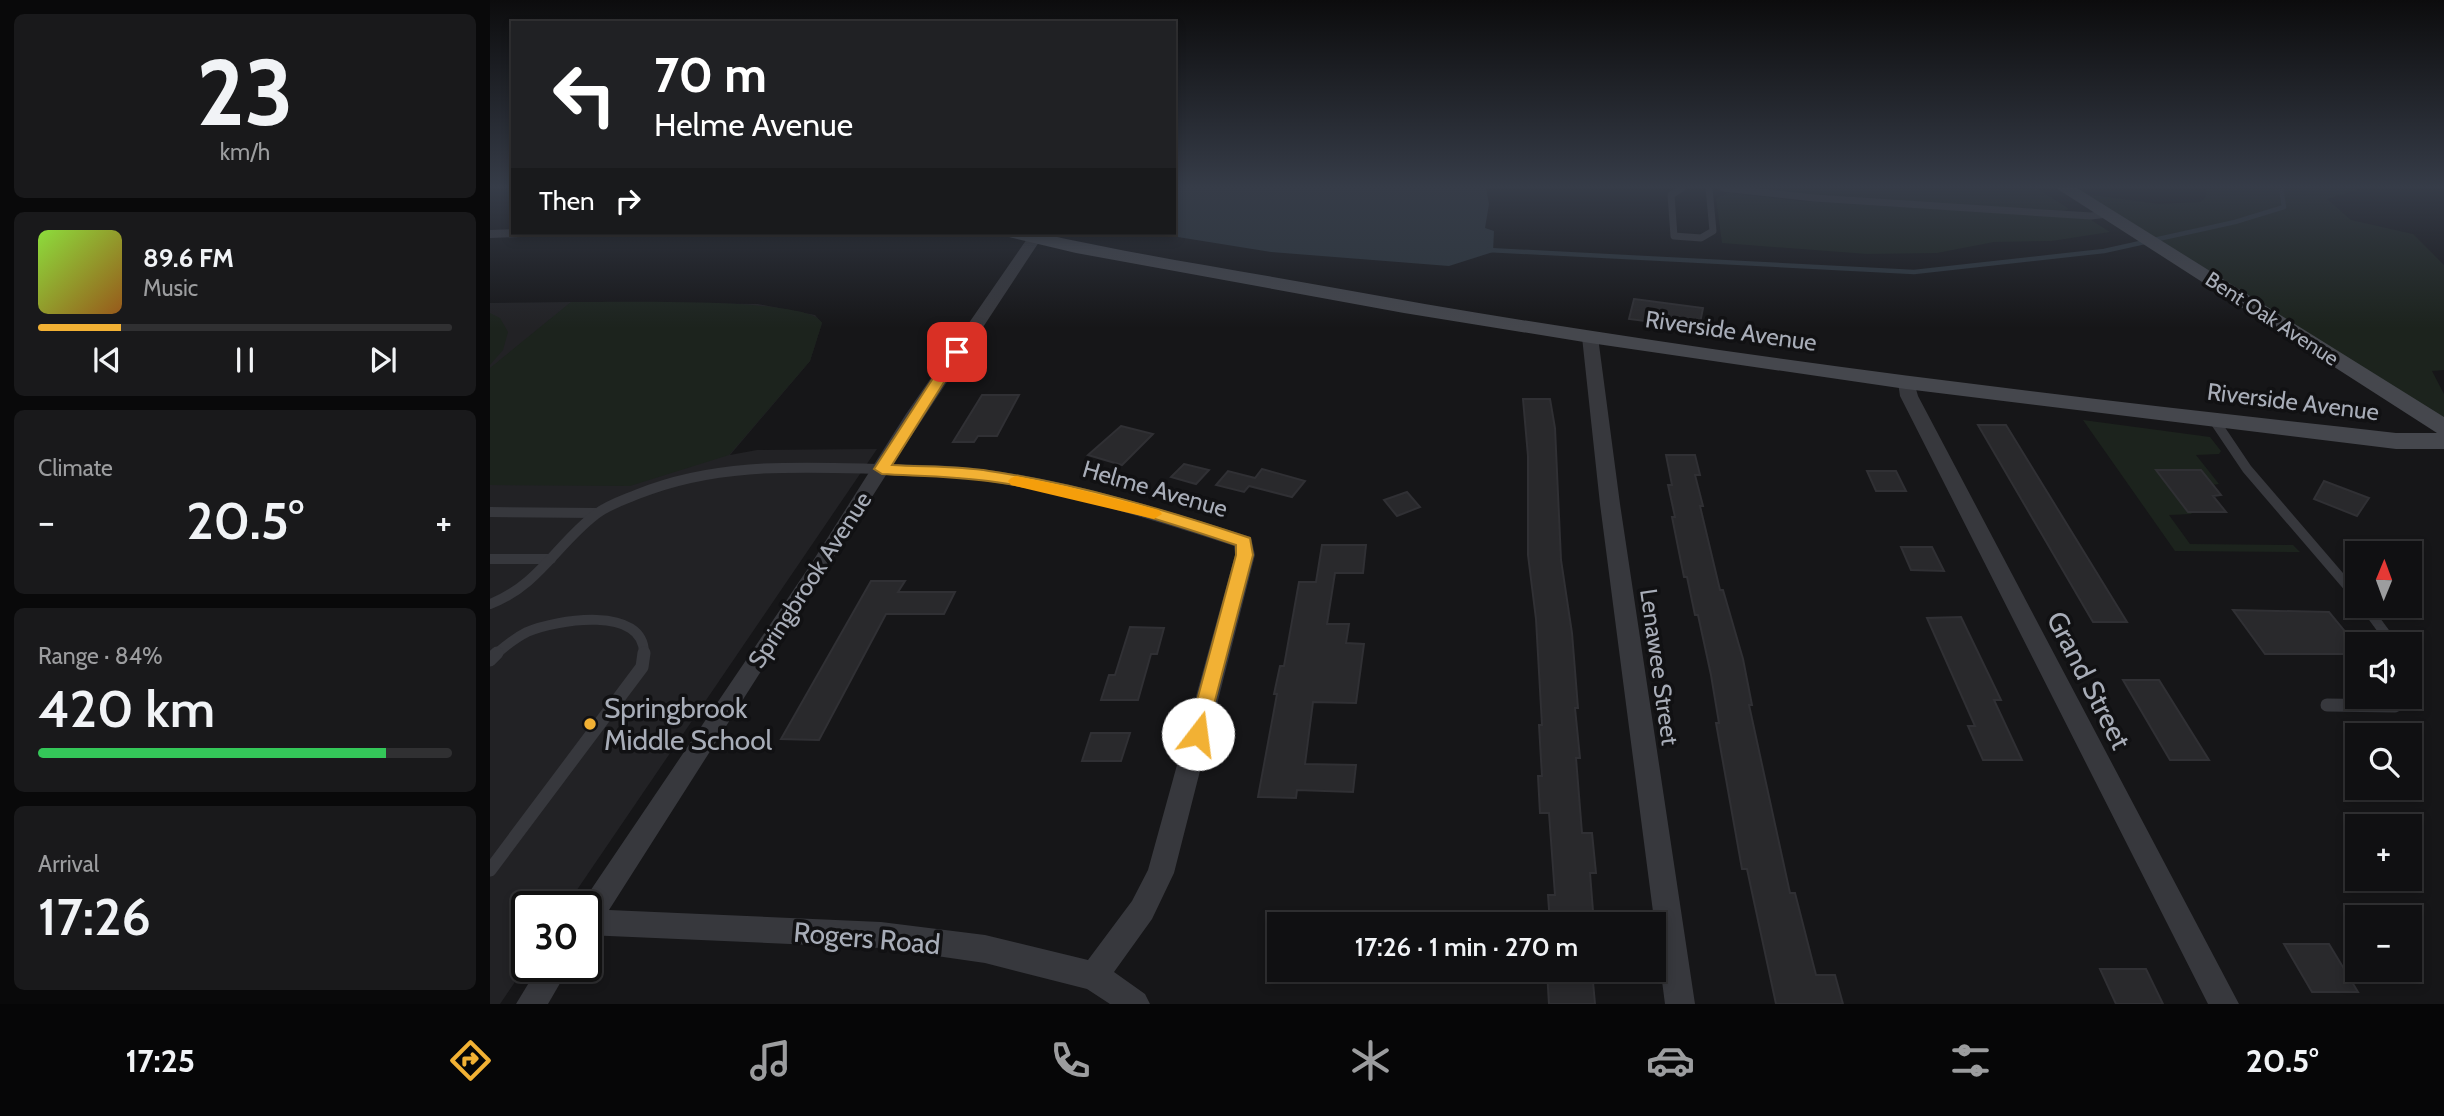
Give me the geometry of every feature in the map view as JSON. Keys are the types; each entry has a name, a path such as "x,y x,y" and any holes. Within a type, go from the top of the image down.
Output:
{"street":[{"name":"Bent Oak Avenue","path":"2140,235 2444,428"},
{"name":"Riverside Avenue","path":"1025,236 1404,307 1590,338 1906,382 2368,438 2444,441"},
{"name":"Springbrook Avenue","path":"602,898 882,469 1025,236"},
{"name":"Lenawee Street","path":"1590,338 1609,504 1680,1004"},
{"name":"Grand Street","path":"1906,382 1915,409 2224,1004"},
{"name":"Helme Avenue","path":"882,469 988,476 1065,491 1184,522 1244,542 1245,555 1161,873 1142,910 1094,976"},
{"name":"Rogers Road","path":"602,923 881,936 985,949 1094,976 1135,1004"},
{"path":"531,1004 545,982"}],"lane":[{"path":"1674,235 1701,238 1706,235"},
{"path":"2214,419 2248,469 2345,583"},
{"path":"490,604 507,599 523,589 596,513 678,478 723,469 759,466 882,469"},
{"path":"490,512 596,513"},
{"path":"490,559 551,559"},
{"path":"490,660 512,640 530,631 587,620 626,625 640,636 645,649 642,667 490,870"},
{"path":"2327,705 2345,705"}],"shaded area":[{"path":"1165,235 1494,235 1493,252 1449,266 1271,252"},
{"path":"1721,235 2092,235 2052,241 1994,242 1937,253 1867,254 1722,243"},
{"path":"2151,235 2414,235 2444,265 2444,370 2432,371 2444,394 2444,420"},
{"path":"571,302 706,303 783,308 809,314 822,323 810,361 729,455 630,486 490,485 490,368"},
{"name":"Springbrook Middle School","path":"490,303 758,304 815,315 822,323 810,361 730,455 757,450 877,449 576,891 511,891 511,982 515,982 500,1004 490,1004"},
{"path":"490,313 500,318 508,332 503,350 490,365"},
{"path":"2083,420 2210,437 2221,451 2219,454 2196,455 2219,484 2212,485 2201,470 2157,470 2192,514 2169,515 2190,544 2293,545 2300,552 2175,551"}],"building":[{"path":"1634,299 1703,308 1699,328 1629,319"},
{"path":"982,395 1019,395 997,436 978,436 974,442 953,442"},
{"path":"1523,399 1550,399 1555,428 1561,560 1572,633 1578,708 1575,708 1580,758 1576,758 1582,833 1592,833 1596,873 1590,873 1593,912 1549,912 1548,895 1555,895 1549,813 1540,813 1538,776 1542,776 1539,725 1542,725 1536,619 1528,555 1528,456"},
{"path":"1978,425 2006,425 2127,622 2093,622"},
{"path":"1121,426 1153,434 1122,465 1088,455"},
{"path":"1666,455 1695,455 1700,475 1695,475 1703,506 1700,506 1720,590 1723,590 1743,659 1752,705 1749,705 1790,893 1795,893 1816,975 1835,975 1843,1004 1776,1004 1747,869 1742,869 1716,723 1719,723 1711,675 1698,615 1695,615 1687,577 1684,577 1672,517 1675,517 1668,485 1672,485"},
{"path":"1184,464 1209,470 1196,484 1171,477"},
{"path":"1262,469 1305,481 1292,497 1249,486 1244,492 1216,485 1228,471 1255,478"},
{"path":"2156,470 2201,470 2221,495 2213,496 2226,512 2188,512"},
{"path":"1867,471 1896,471 1906,491 1876,491"},
{"path":"2324,481 2369,498 2357,516 2314,499"},
{"path":"1407,492 1420,507 1397,516 1384,500"},
{"path":"1322,545 1366,545 1363,573 1335,573 1327,624 1349,624 1346,643 1364,644 1356,703 1313,702 1305,764 1356,765 1353,792 1297,790 1296,798 1258,797 1277,694 1274,694 1280,666 1284,666 1299,582 1316,582"},
{"path":"1901,547 1932,547 1944,571 1911,570"},
{"path":"871,581 905,581 898,592 955,592 944,614 886,614 819,740 781,739"},
{"path":"2233,610 2329,612 2345,632 2345,654 2265,654"},
{"path":"1961,617 2001,700 1994,700 2022,760 1983,760 1968,726 1975,726 1927,618"},
{"path":"1130,627 1164,628 1157,654 1151,654 1138,700 1101,700 1109,675 1115,675"},
{"path":"2123,680 2159,680 2209,760 2170,760"},
{"path":"1091,733 1130,733 1121,761 1082,761"},
{"path":"2284,944 2329,944 2345,970 2345,982 2352,982 2358,992 2312,992"},
{"path":"2100,969 2146,969 2163,1004 2116,1004"},
{"path":"1548,982 1593,982 1595,1004 1549,1004"}],"waterway":[{"path":"1488,250 1914,272 2104,251 2177,235"}],"slow traffic":[{"path":"1016,481 1154,514"}],"place":[{"name":"Springbrook Middle School","path":"590,724"}],"route":[{"path":"957,352 882,469 988,476 1065,491 1184,522 1244,542 1245,555 1198,734"}]}
